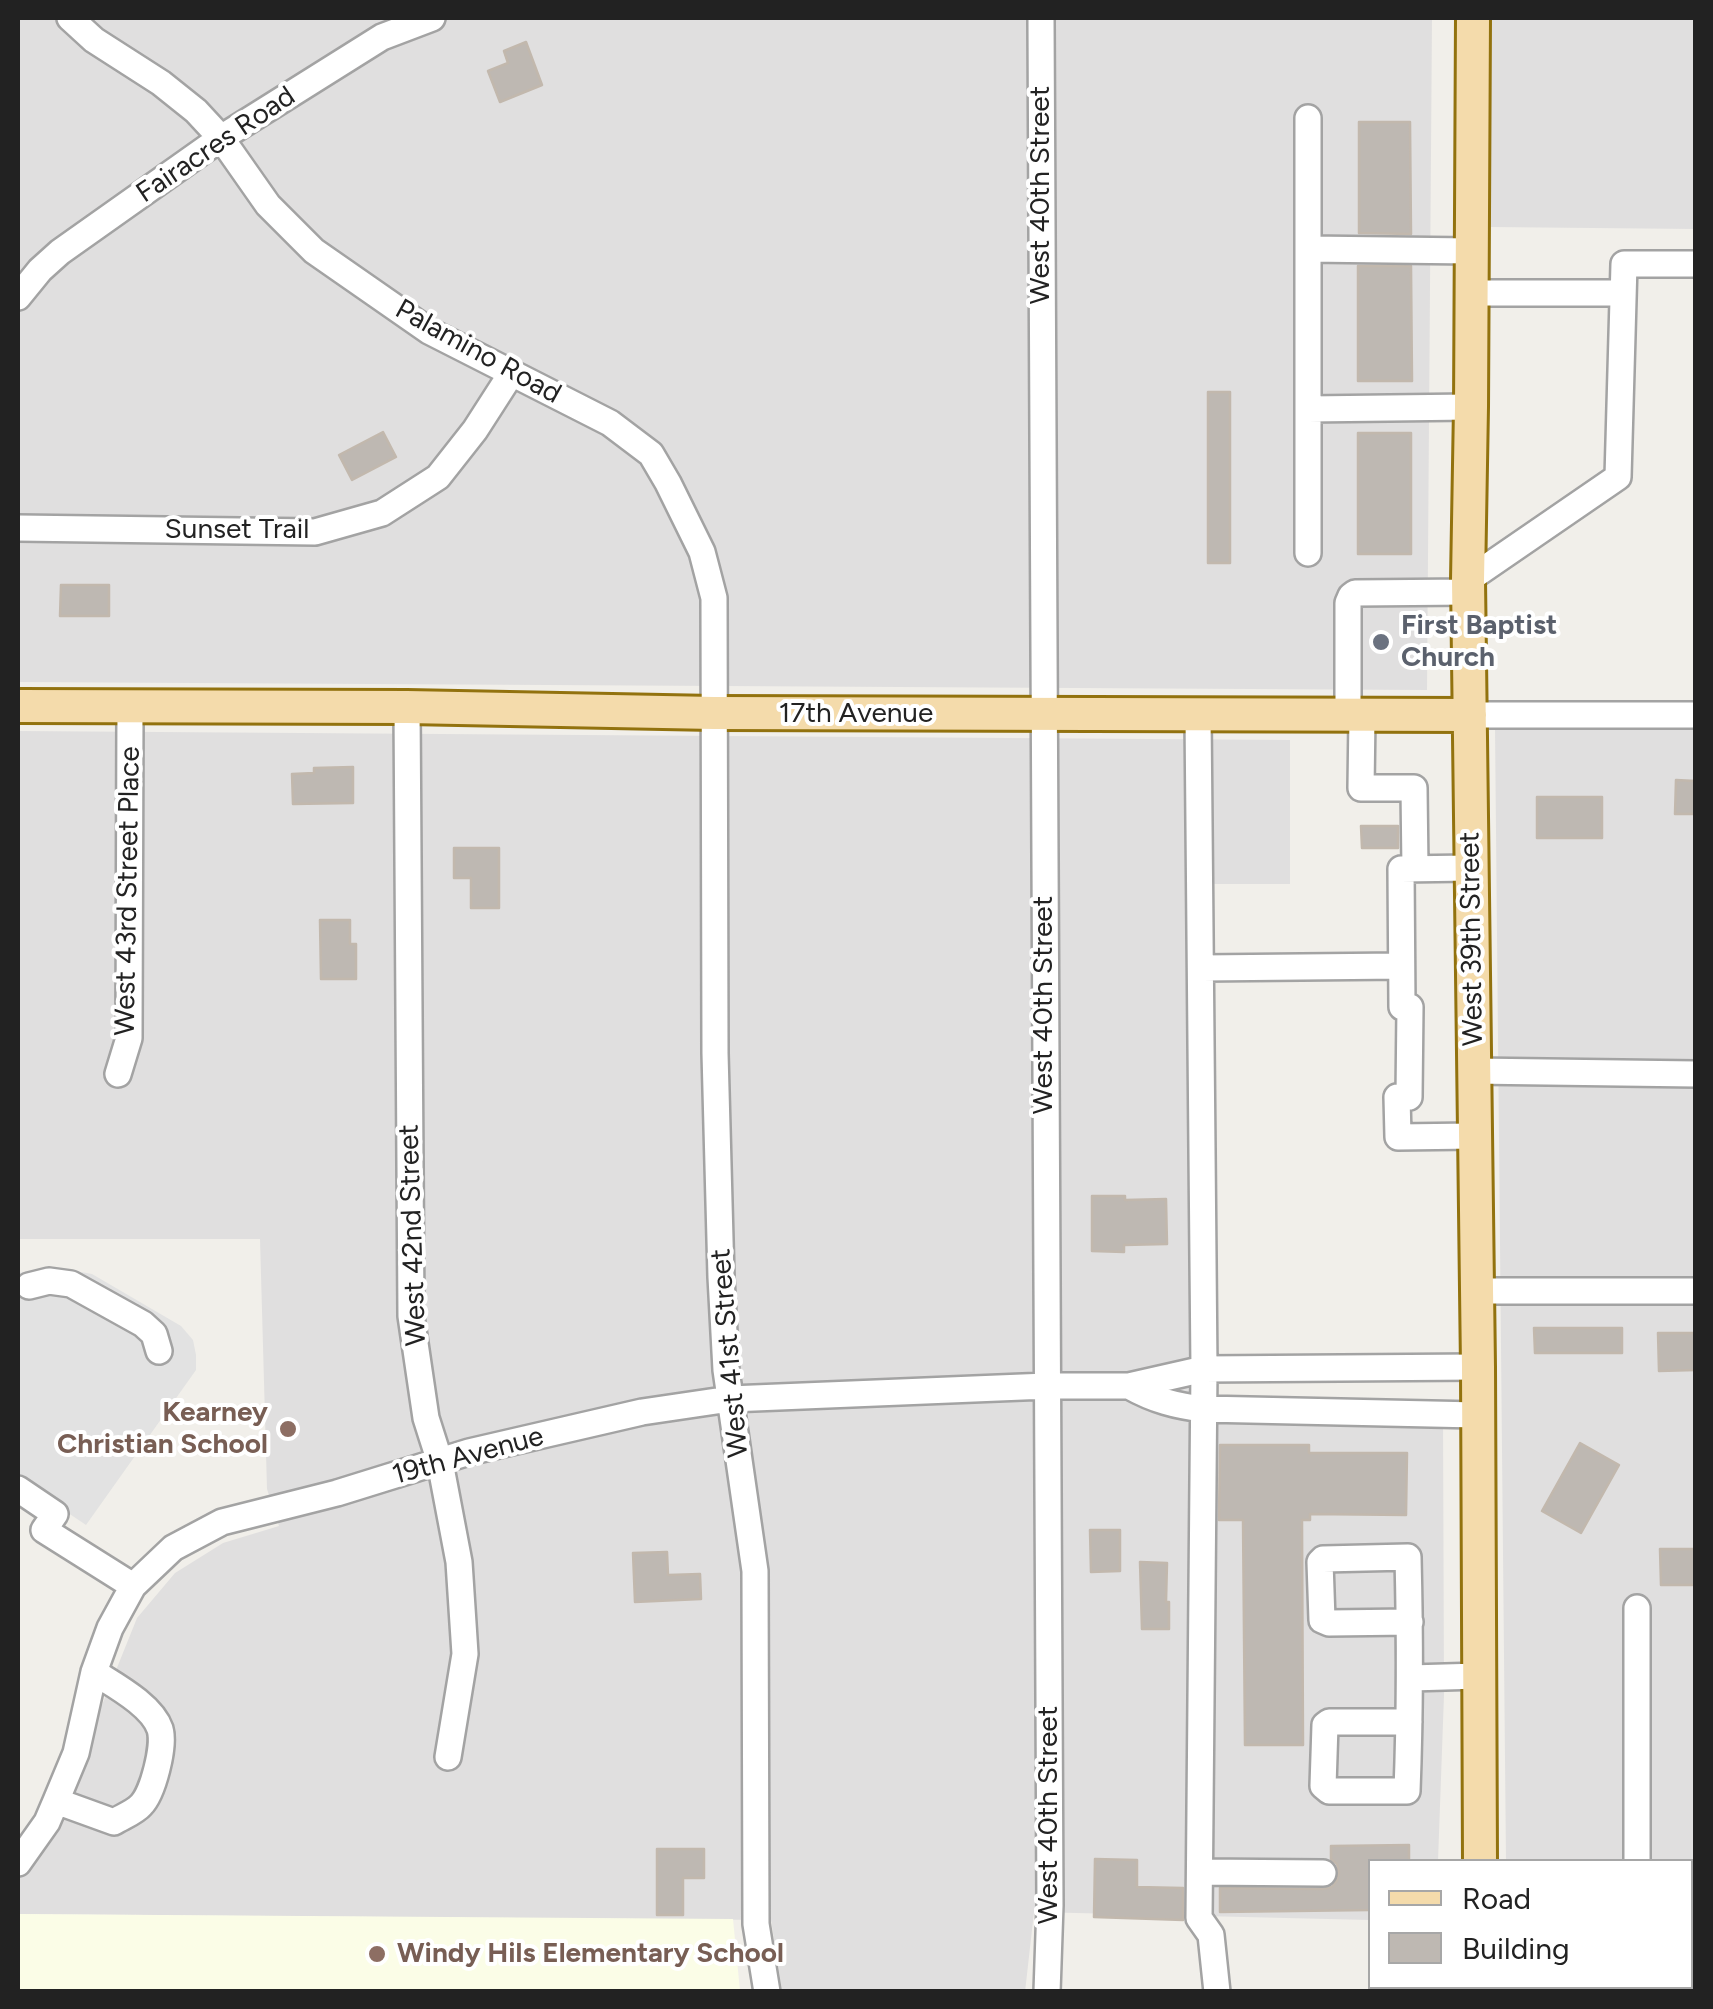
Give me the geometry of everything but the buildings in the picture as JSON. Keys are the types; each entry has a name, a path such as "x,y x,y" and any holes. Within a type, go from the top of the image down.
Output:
{"main road":[{"name":"West 39th Street","path":"1473,18 1468,586 1480,1859"},
{"name":"17th Avenue","path":"18,706 1470,715"}],"street":[{"name":"Palamino Road","path":"70,18 94,40 180,96 221,138 268,205 314,251 429,331 610,423 650,454 702,552 714,598 714,713"},
{"name":"Fairacres Road","path":"18,297 60,252 221,138 382,37 432,18"},
{"name":"West 40th Street","path":"1040,18 1050,1905 1047,1992"},
{"path":"1308,118 1308,553"},
{"path":"1308,248 1472,251"},
{"path":"1416,869 1414,788 1361,788 1348,603 1351,596 1468,586 1618,477 1624,264 1696,264"},
{"path":"1472,293 1623,293"},
{"name":"Sunset Trail","path":"18,528 315,532 382,513 438,478 511,374"},
{"path":"1308,409 1472,406"},
{"name":"West 43rd Street Place","path":"118,1074 129,1038 130,706"},
{"name":"West 42nd Street","path":"407,707 411,1316 426,1418 440,1462 459,1562 465,1654 448,1757"},
{"name":"West 41st Street","path":"714,713 714,1053 720,1278 730,1398 755,1571 756,1924 767,1992"},
{"path":"1198,715 1204,1369 1200,1918 1211,1935 1217,1992"},
{"name":"17th Avenue","path":"1470,715 1696,715"},
{"path":"1472,868 1401,870 1402,1006 1410,1006 1410,1097 1398,1097 1398,1136 1474,1136"},
{"path":"1202,968 1402,966"},
{"path":"1474,1071 1696,1074"},
{"path":"28,1286 49,1281 70,1284 143,1324 154,1334 159,1351"},
{"path":"1476,1292 1696,1291"},
{"name":"19th Avenue","path":"18,1863 47,1822 56,1801 76,1752 94,1672 110,1628 133,1586 173,1548 222,1522 337,1493 469,1452 642,1412 730,1398 1129,1386 1204,1369 1478,1367"},
{"name":"19th Avenue","path":"1129,1386 1175,1406 1204,1409 1478,1415"},
{"path":"18,1489 55,1514 44,1530 133,1586"},
{"path":"1637,1608 1637,1859"},
{"path":"1410,1622 1410,1722"},
{"path":"56,1801 114,1822 143,1804 160,1764 160,1730 148,1712 137,1700 94,1672"},
{"path":"1411,1678 1479,1676"},
{"path":"1200,1872 1323,1873"}],"shaded area":[{"path":"18,18 1432,18 1427,690 18,682"},
{"path":"1491,18 1695,18 1695,229 1490,227"},
{"path":"1495,728 1695,728 1695,1991 1507,1991 1693,1989 1693,1859 1506,1859"},
{"path":"18,731 1290,740 1290,884 1201,884 1210,1418 1443,1414 1444,1695 1438,1859 1368,1859 1368,1920 1034,1912 1025,1992 782,1991 771,1920 18,1914 18,1871 53,1827 137,1618 175,1573 223,1543 279,1526 267,1489 260,1239 18,1239"},
{"path":"53,1267 92,1274 181,1326 193,1340 196,1355 196,1370 86,1525 18,1479 18,1273"},
{"name":"Windy Hils Elementary School","path":"18,1914 733,1919 740,1991 18,1991"}],"place":[{"name":"First Baptist Church","path":"1381,642"},
{"name":"Kearney Christian School","path":"288,1429"},
{"name":"Windy Hils Elementary School","path":"377,1954"}]}
